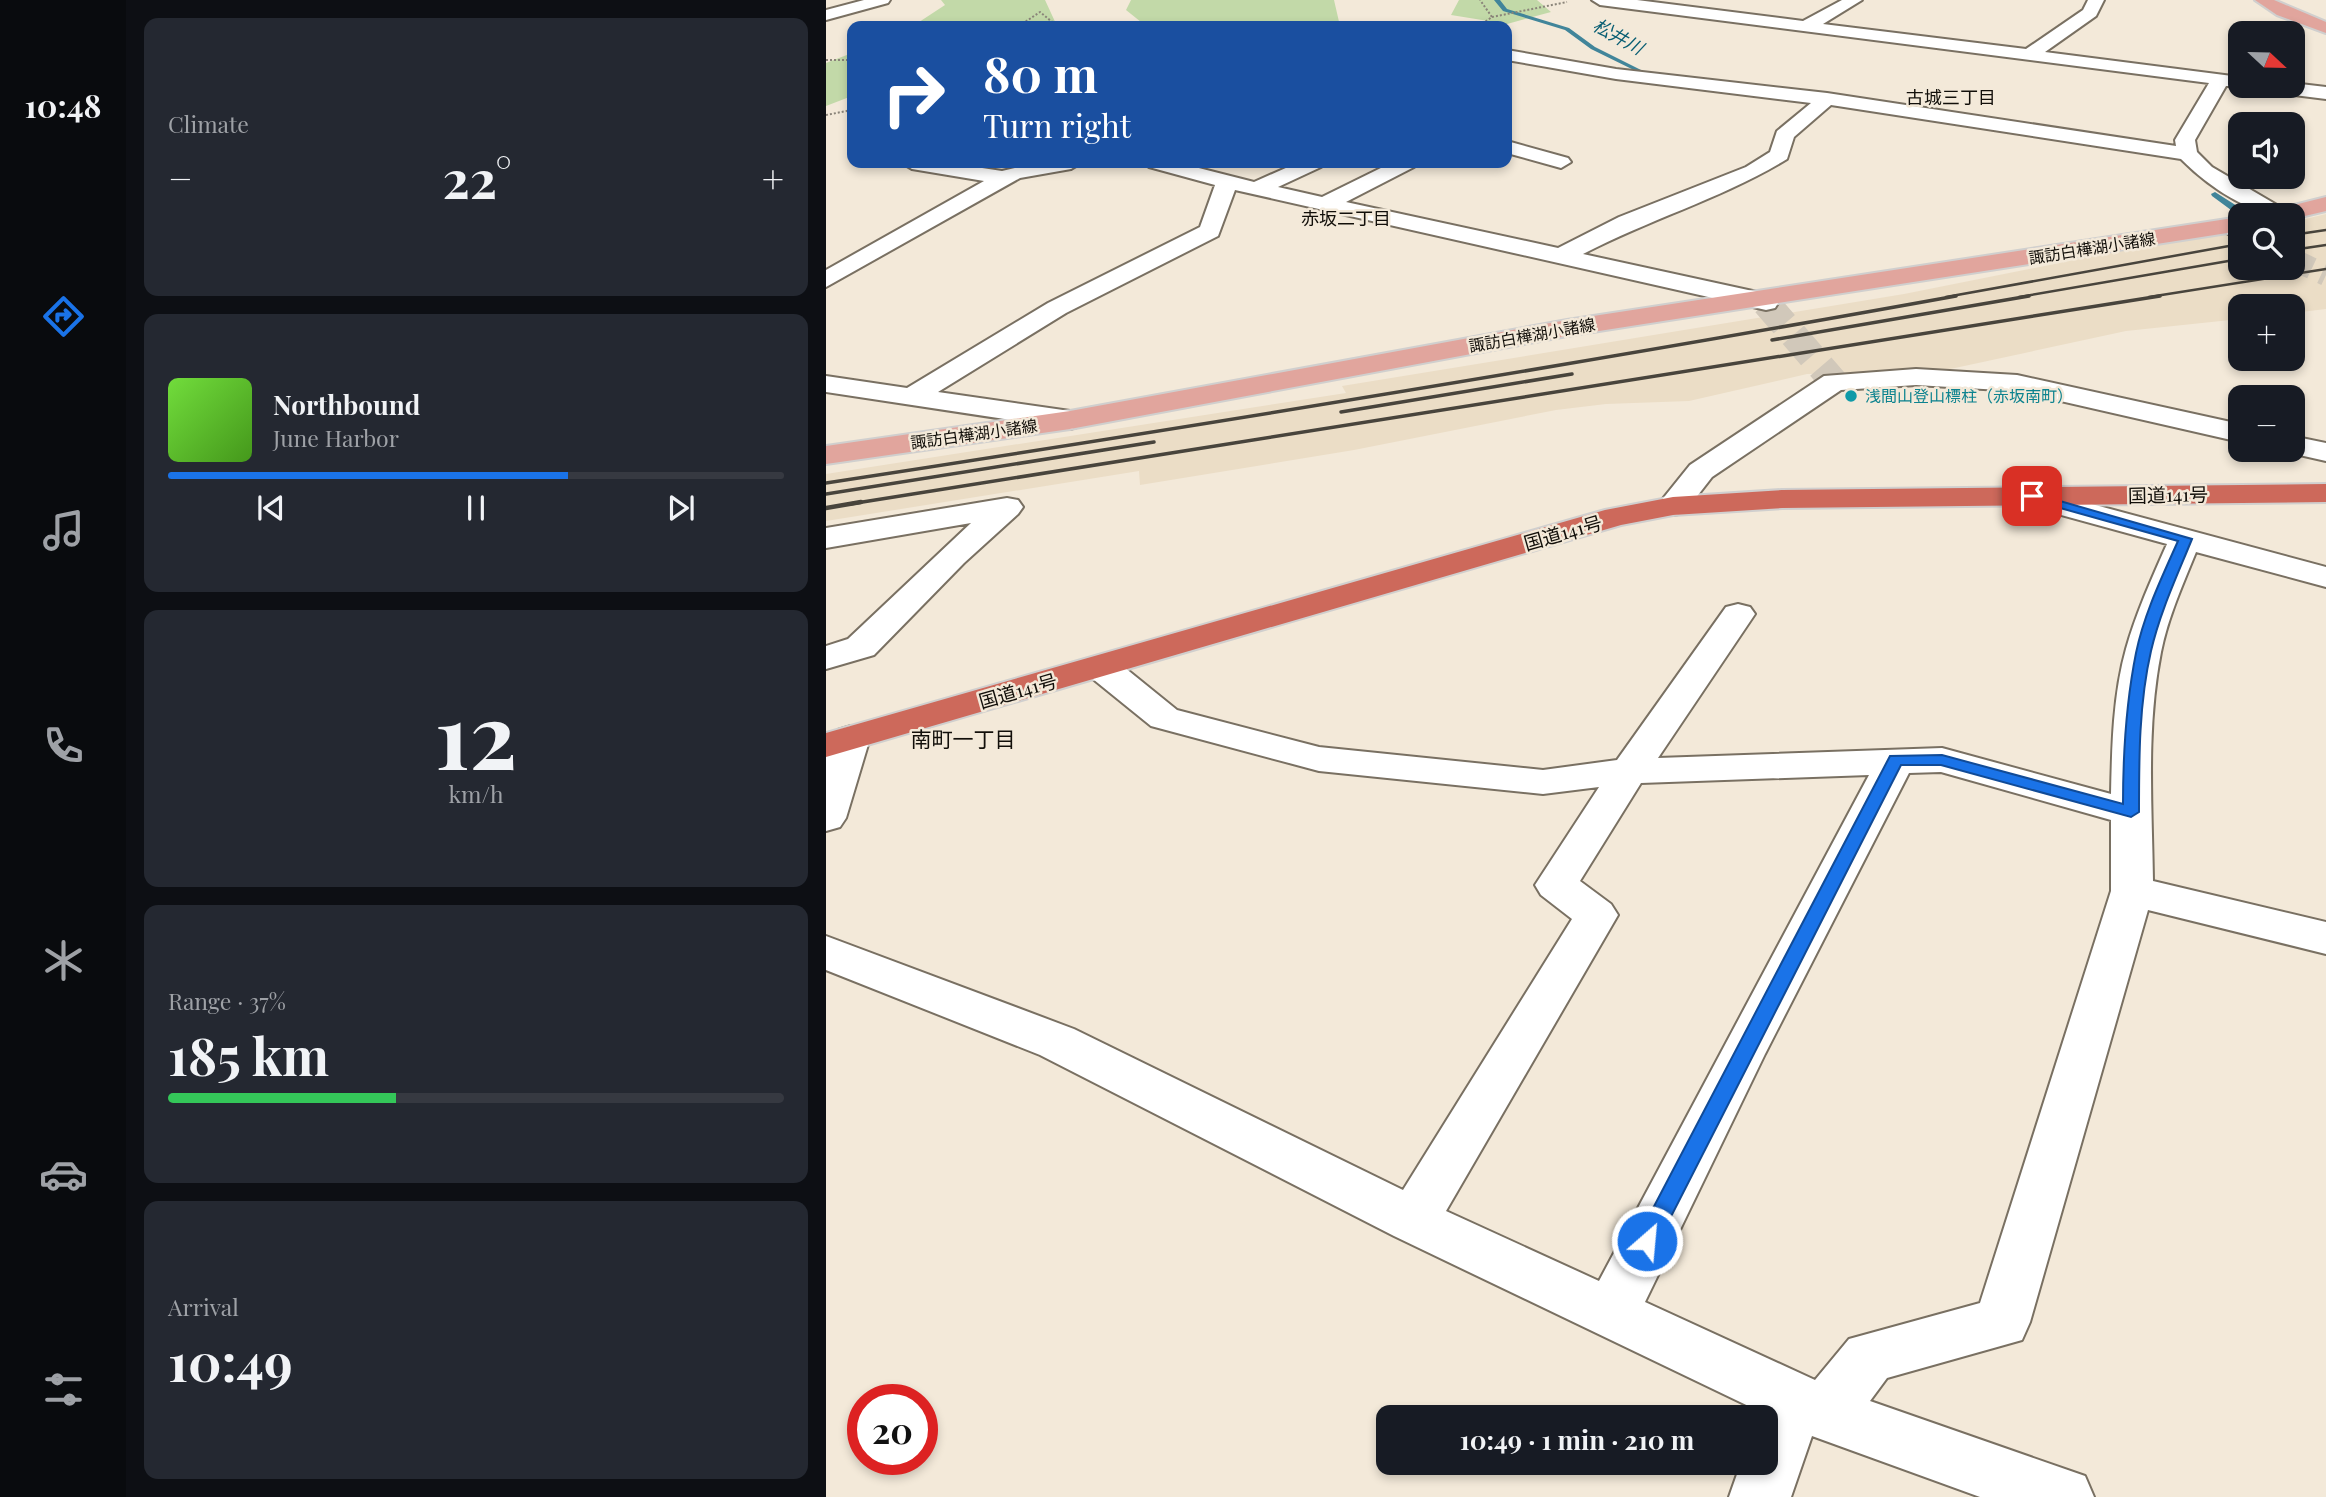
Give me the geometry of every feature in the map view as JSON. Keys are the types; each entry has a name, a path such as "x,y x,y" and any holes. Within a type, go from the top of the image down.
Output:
{"highway":[{"name":"国道141号","path":"838,742 1615,517 1673,506 1782,499 2326,493"}],"main road":[{"path":"2263,0 2283,12 2326,28"},
{"path":"2305,209 2326,204"},
{"name":"諏訪白樺湖小諸線","path":"826,455 1070,420 1567,328 1764,301 2228,229"}],"street":[{"path":"826,15 882,0"},
{"path":"1600,0 2228,81"},
{"path":"1806,26 1854,0"},
{"path":"2029,54 2090,13 2096,0"},
{"path":"1512,56 1616,74 1827,99 2107,144 2187,154 2205,171 2259,203"},
{"path":"2187,154 2185,140 2228,84"},
{"path":"2305,90 2326,93"},
{"path":"1561,256 1627,222 1753,171 1771,161 1780,155 1784,135 1827,99"},
{"path":"1512,148 1561,162"},
{"path":"943,168 1006,178"},
{"path":"826,280 1014,173 1042,168"},
{"path":"1176,168 1256,189 1764,301"},
{"path":"1256,189 1303,168"},
{"path":"1325,204 1398,168"},
{"path":"911,397 1057,308 1210,231 1227,181"},
{"path":"1673,506 1701,471 1834,382 1916,377 2017,383 2228,430"},
{"path":"826,384 1070,420"},
{"path":"2305,448 2326,452"},
{"path":"2032,496 2326,577"},
{"path":"826,538 1007,507 951,556 861,647 826,658"},
{"path":"1760,1497 1811,1407 1869,1357 2002,1322 2132,891 2131,737 2144,652 2157,606 2185,539"},
{"path":"1413,1220 1596,915 1556,885 1629,771 1738,614"},
{"path":"1101,667 1164,718 1319,759 1543,782 1629,771 1942,760 2131,812"},
{"path":"826,818 838,742"},
{"path":"1612,1311 1895,760"},
{"path":"2132,891 2326,938"},
{"path":"826,951 1057,1042 1413,1220 1612,1311 1811,1407 2063,1497"}],"path":[{"path":"1480,0 1492,16"},
{"path":"1486,21 1492,16 1578,0"},
{"path":"1026,21 1040,12 1051,21"},
{"path":"826,60 847,60"},
{"path":"826,115 847,111"}],"shaded area":[{"path":"2326,214 2326,309 2305,312 2305,294 2228,294 2228,320 2126,331 1941,371 1807,374 1689,401 1606,404 1556,410 1354,450 1140,485 1139,471 826,521 826,474 1346,393 1342,386 1904,294 2228,229 2228,280 2305,280 2305,219"}],"green space":[{"path":"941,0 1045,0 1055,21 921,21 945,5"},
{"path":"1131,0 1334,0 1339,21 1140,21 1126,10"},
{"path":"1459,0 1537,0 1551,12 1512,23 1451,15"},
{"path":"847,55 847,98 826,106 826,63"}],"waterway":[{"name":"松井川","path":"1497,0 1505,10 1567,29 1593,48 1646,74"},
{"name":"松井川","path":"2215,194 2228,204"}],"tunnel":[{"path":"2305,265 2326,275"},
{"path":"1766,303 1834,382"}],"railway":[{"path":"2305,233 2326,230"},
{"path":"2305,248 2326,245"},
{"path":"1946,297 2228,246"},
{"path":"2019,297 2228,261"},
{"path":"2149,297 2326,269"},
{"path":"826,483 1391,393 1956,296"},
{"path":"1772,340 2029,296"},
{"path":"850,504 2160,296"},
{"path":"1341,412 1572,374"},
{"path":"826,494 1154,442"},
{"path":"826,508 861,502"}],"place":[{"name":"浅間山登山標柱（赤坂南町）","path":"1851,396"}],"district":[{"name":"古城三丁目","path":"1951,98"},
{"name":"赤坂二丁目","path":"1346,219"},
{"name":"南町一丁目","path":"963,740"}],"route":[{"path":"1647,1241 1741,1054 1895,760 1942,760 2131,812 2131,737 2144,652 2157,606 2185,539 2032,496"}]}
